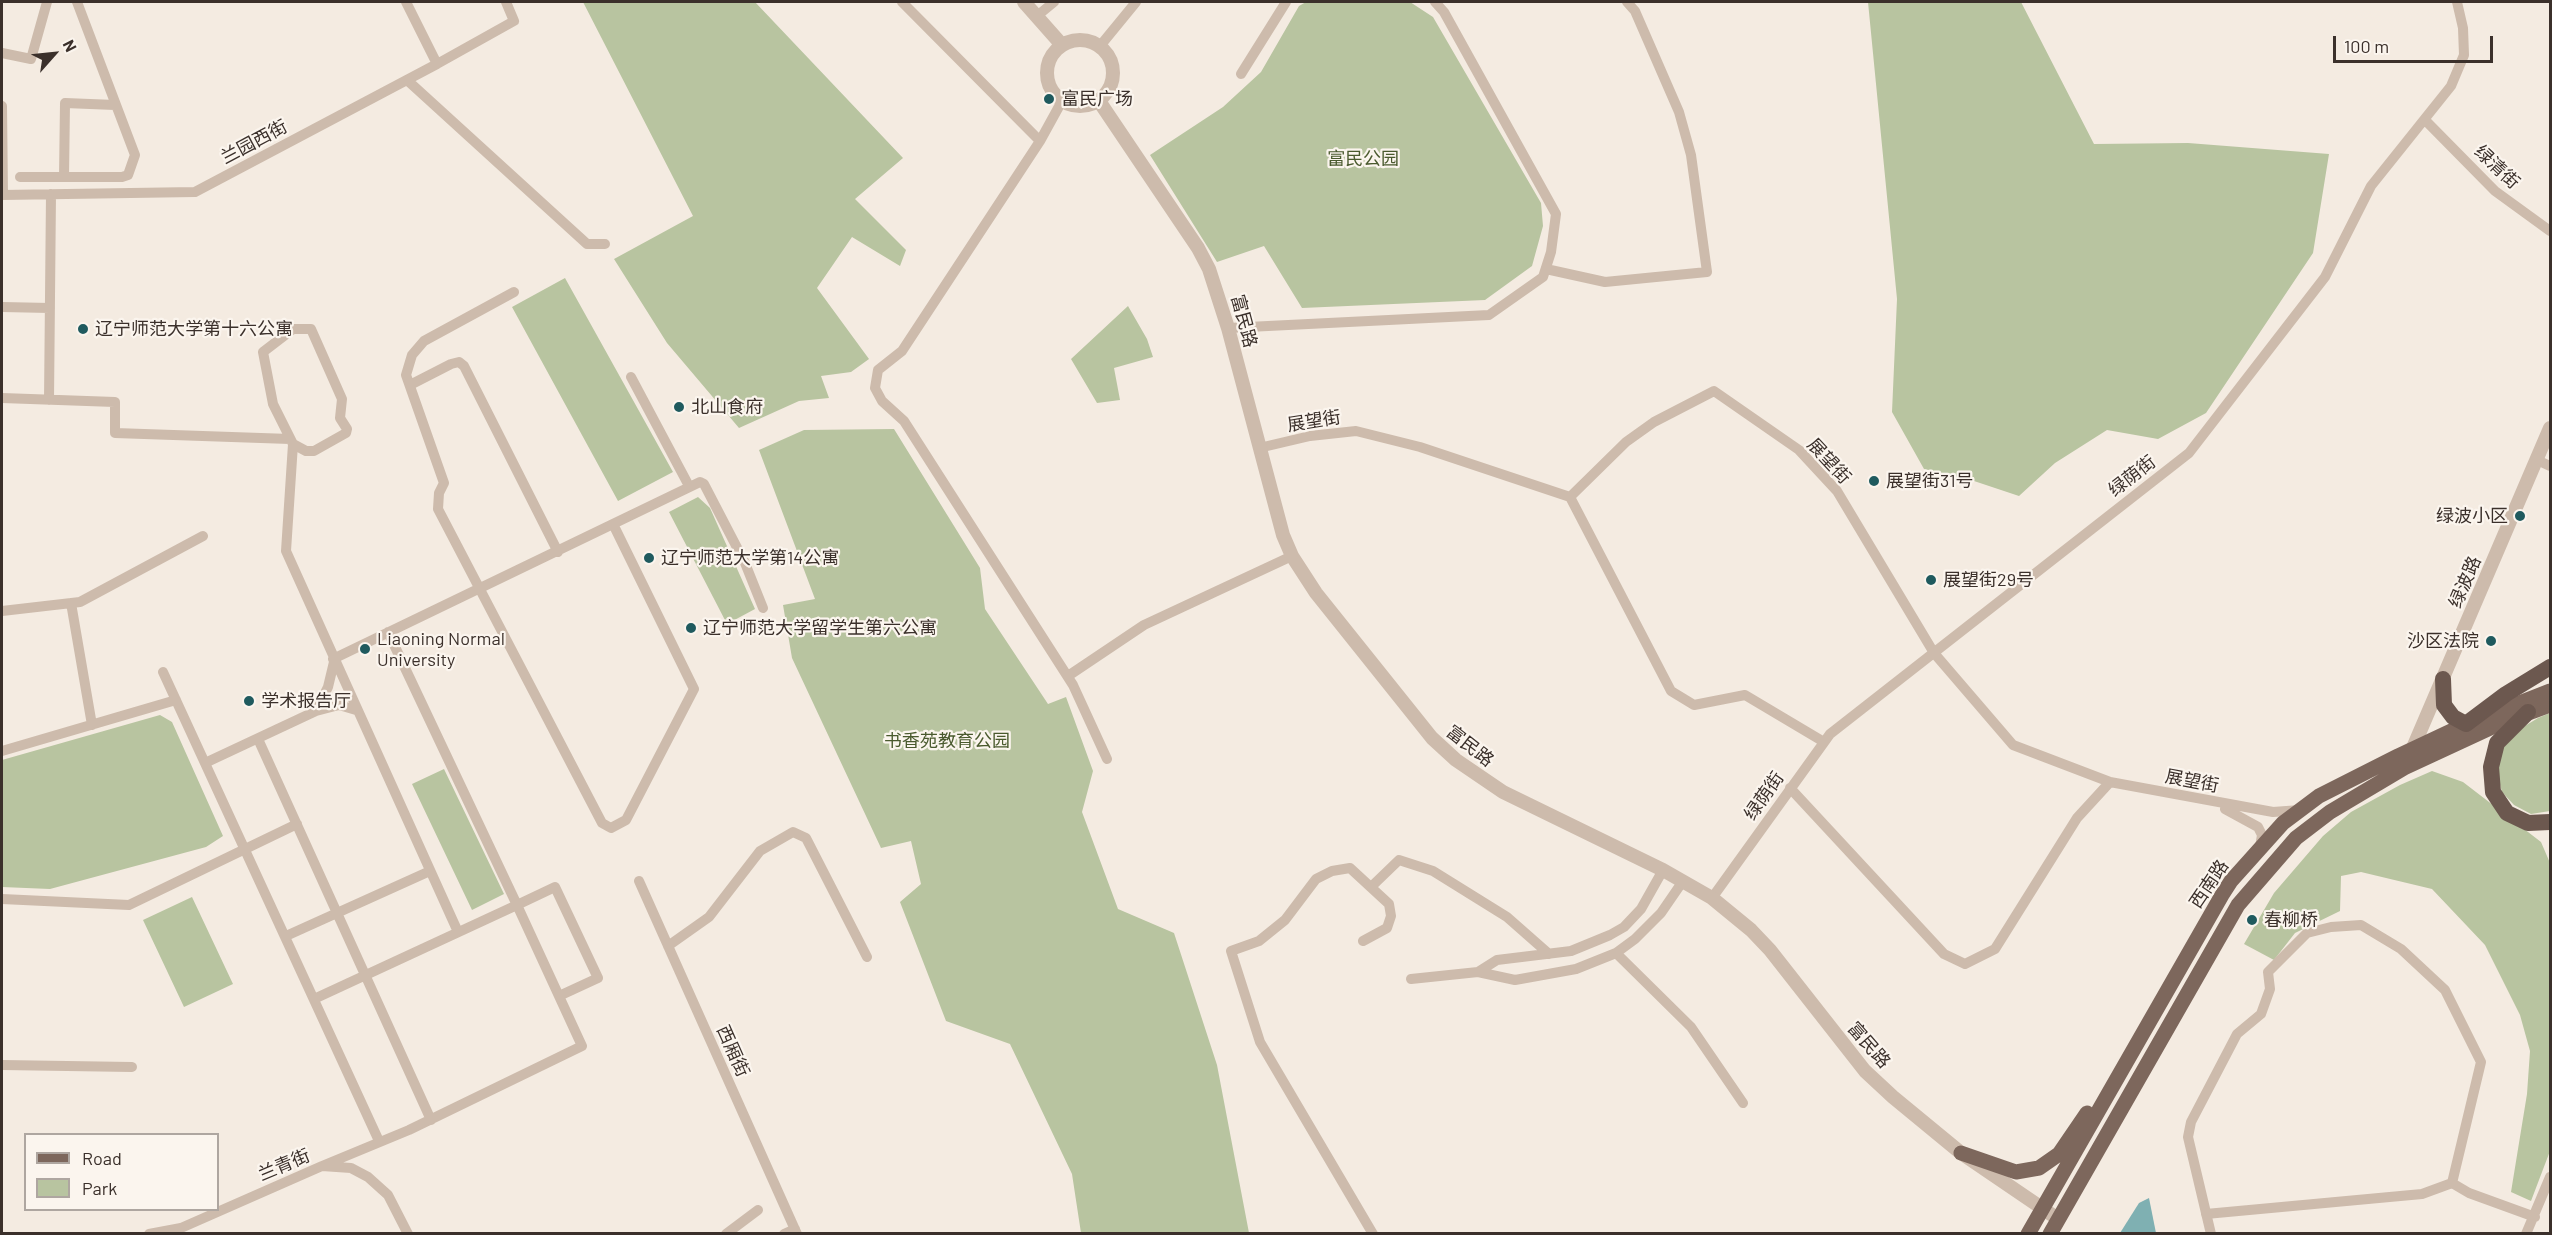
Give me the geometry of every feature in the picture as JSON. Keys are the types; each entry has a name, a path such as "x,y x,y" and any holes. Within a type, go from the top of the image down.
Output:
{"highway":[{"path":"2443,679 2444,705 2453,717 2466,724 2506,694 2550,667"},
{"path":"2528,712 2497,743 2491,767 2493,792 2507,813 2528,823 2550,822"}],"main road":[{"name":"西南路","path":"2028,1233 2222,895 2283,824 2319,796 2466,724 2550,691"},
{"name":"西南路","path":"2050,1233 2238,905 2296,838 2330,812 2404,768 2528,712 2550,705"},
{"path":"1961,1154 2016,1173 2039,1168 2059,1154 2083,1118 2112,1087"}],"street":[{"path":"2,53 31,59 47,2"},
{"path":"20,177 128,175 135,154 77,2"},
{"path":"406,2 437,64"},
{"name":"兰园西街","path":"2,195 195,192 514,21 506,2"},
{"path":"902,2 1041,141"},
{"path":"1024,2 1062,45"},
{"path":"1037,16 1054,2"},
{"path":"1100,46 1136,2"},
{"path":"1241,74 1286,2"},
{"path":"1228,328 1489,315 1522,294 1543,277 1551,252 1556,214 1444,12 1435,2"},
{"path":"1546,269 1605,282 1707,272 1692,155 1680,112 1635,11 1627,2"},
{"name":"绿荫街","path":"1712,898 1830,734 2188,453 2325,277 2371,186 2426,121 2451,86 2464,55 2463,28 2457,2"},
{"path":"1078,40 1100,46 1112,64 1114,74 1112,85 1099,101 1080,107 1062,101 1055,95 1047,76 1051,56 1062,45 1078,40"},
{"path":"407,80 587,244 605,244"},
{"path":"1062,101 1041,141 902,351 878,370 875,388 882,401 904,421 1068,676 1107,759"},
{"name":"富民路","path":"1099,101 1198,248 1217,290 1283,535 1292,556 1316,593 1432,738 1456,760 1526,805 1663,870 1712,898 1751,930 1770,950 1865,1071 1961,1154 2058,1220"},
{"path":"64,177 65,103 115,105"},
{"path":"2,106 2,195"},
{"name":"绿清街","path":"2426,121 2495,191 2550,231"},
{"path":"49,400 51,194"},
{"path":"514,292 424,341 412,355 406,375 444,483 439,493 438,509 478,590 602,823 611,828 626,820 694,689 613,524"},
{"path":"2,307 50,308"},
{"path":"2,398 115,402 116,433 291,442 306,451 314,451 346,433 340,418 342,399 311,329 293,329 263,352 273,404 291,442 286,551 458,932"},
{"path":"410,385 451,364 459,362 464,366 558,552"},
{"path":"631,377 689,486"},
{"name":"展望街","path":"1259,448 1310,436 1356,431 1420,447 1570,497 1626,442 1654,422 1714,391 1799,450 1837,491 1934,653 2013,745 2110,782 2272,812 2301,810"},
{"name":"绿波路","path":"2412,750 2550,428"},
{"path":"2537,460 2550,466"},
{"path":"315,711 328,687 334,661 388,632 700,482 704,484 745,563 763,608"},
{"path":"1570,497 1671,690 1694,705 1745,695 1824,742"},
{"path":"2,611 80,602 202,536"},
{"path":"1068,676 1144,625 1292,556"},
{"path":"71,603 92,725"},
{"path":"322,1166 430,1120 582,1046 388,632"},
{"path":"163,672 379,1141"},
{"path":"2,752 176,700"},
{"path":"205,763 315,711 339,705 356,710"},
{"path":"258,739 430,1120"},
{"path":"1790,788 1944,954 1965,964 1995,949 2078,818 2110,782"},
{"path":"2196,799 2233,812 2258,827 2262,835 2260,849"},
{"path":"2,899 129,905 297,824"},
{"path":"668,946 709,917 760,851 793,832 806,838 867,957"},
{"path":"1371,887 1399,860 1433,871 1507,917 1549,954"},
{"path":"1363,941 1387,928 1391,916 1389,904 1350,868 1332,871 1316,879 1285,920 1259,941 1231,951 1260,1042 1373,1233"},
{"path":"1478,972 1497,960 1570,951 1624,927 1641,909 1663,870"},
{"path":"285,936 430,871"},
{"name":"西厢街","path":"639,881 796,1231"},
{"path":"1411,979 1478,972 1515,980 1576,969 1616,953 1661,913 1683,881"},
{"path":"314,999 555,887 598,978 559,996"},
{"path":"2211,1233 2188,1137 2191,1122 2237,1034 2261,1014 2270,989 2268,972 2307,933 2331,927 2361,925 2401,949 2445,990 2481,1062 2452,1183"},
{"path":"1616,953 1691,1027 1743,1103"},
{"path":"2,1065 132,1067"},
{"name":"兰青街","path":"149,1233 181,1228 322,1166 351,1168 368,1177 388,1195 408,1233"},
{"path":"2526,1233 2535,1217 2550,1177"},
{"path":"2452,1183 2469,1193 2535,1217"},
{"path":"2206,1214 2422,1194 2452,1183"},
{"path":"726,1233 758,1210"},
{"path":"784,1233 796,1231"}],"green space":[{"path":"583,2 755,2 903,158 855,199 906,250 900,266 852,237 817,288 869,359 851,372 821,376 829,398 799,401 739,428 667,343 614,259 693,216"},
{"name":"富民公园","path":"1306,2 1410,2 1433,17 1541,203 1543,226 1532,266 1485,300 1302,308 1264,246 1217,262 1150,155 1223,107 1261,72 1299,6"},
{"path":"1868,2 2021,2 2094,144 2188,143 2329,154 2313,253 2206,413 2158,439 2107,430 2055,463 2019,496 1971,480 1924,469 1892,412 1897,299"},
{"path":"565,278 673,472 618,501 512,307"},
{"path":"1128,306 1147,339 1153,357 1114,368 1120,400 1097,403 1071,359"},
{"name":"书香苑教育公园","path":"894,429 980,568 985,609 1048,704 1066,697 1093,771 1082,812 1118,909 1174,933 1217,1065 1249,1233 1081,1233 1072,1174 1010,1044 946,1021 900,902 921,884 911,841 881,848 792,658 783,605 815,599 759,450 804,430"},
{"path":"698,497 710,508 755,609 727,624 669,512"},
{"path":"2550,713 2550,811 2531,814 2514,805 2502,792 2497,773 2501,752 2510,735"},
{"path":"160,715 172,722 223,836 206,847 50,889 2,887 2,760"},
{"path":"444,769 504,894 472,910 412,784"},
{"path":"2432,771 2463,782 2541,842 2550,863 2550,1151 2531,1201 2511,1192 2527,1094 2530,1051 2520,1015 2485,945 2432,889 2361,872 2341,876 2340,911 2295,933 2274,960 2244,944 2274,893 2323,836 2351,812 2400,785"},
{"path":"192,897 233,984 184,1007 143,920"}],"water":[{"path":"2149,1198 2156,1233 2120,1233 2139,1203"}],"place":[{"name":"富民广场","path":"1049,99"},
{"name":"辽宁师范大学第十六公寓","path":"83,329"},
{"name":"北山食府","path":"679,407"},
{"name":"展望街31号","path":"1874,481"},
{"name":"绿波小区","path":"2520,516"},
{"name":"辽宁师范大学第14公寓","path":"649,558"},
{"name":"展望街29号","path":"1931,580"},
{"name":"辽宁师范大学留学生第六公寓","path":"691,628"},
{"name":"沙区法院","path":"2491,641"},
{"name":"Liaoning Normal University","path":"365,649"},
{"name":"学术报告厅","path":"249,701"},
{"name":"春柳桥","path":"2252,920"}]}
